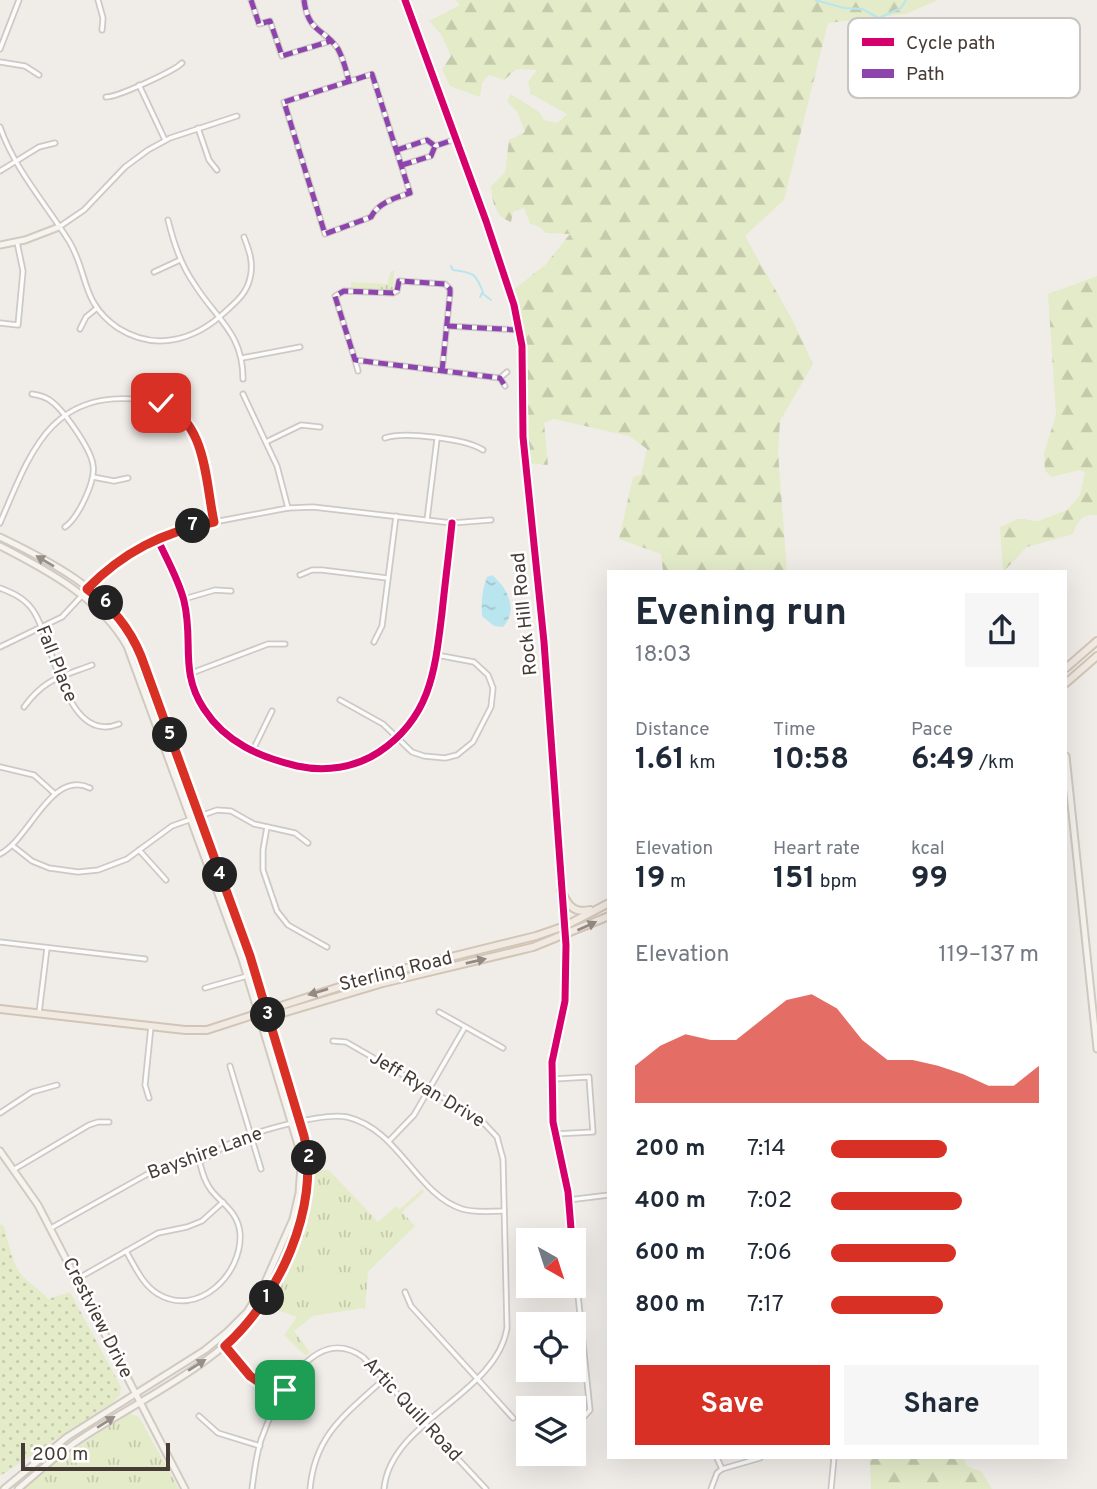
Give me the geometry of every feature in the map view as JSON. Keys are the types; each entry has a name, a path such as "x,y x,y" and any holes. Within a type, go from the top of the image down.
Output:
{"main road":[{"name":"Rock Hill Road","path":"405,0 506,281 519,330 523,360 523,437 547,679 565,935"},
{"path":"0,245 59,227"},
{"path":"0,537 44,560 87,589 121,619 134,641 250,956 300,1122 309,1166 304,1212 275,1283 247,1325 225,1346 73,1444 18,1489"},
{"path":"0,546 81,596 107,617 127,646 247,976 292,1124 301,1166 296,1211 262,1289 247,1312 220,1339 67,1437 4,1489"},
{"path":"1067,667 1097,641"},
{"path":"1067,682 1097,656"},
{"path":"1067,764 1097,1047"},
{"path":"561,890 574,910 582,912 599,908"},
{"name":"Sterling Road","path":"0,1009 207,1030 370,977 536,936 565,926 607,904"},
{"name":"Sterling Road","path":"269,1017 383,983 533,947 607,917"},
{"path":"258,1014 269,1017"},
{"name":"Crestview Drive","path":"0,1152 51,1228 186,1489"}],"street":[{"path":"0,49 19,0"},
{"path":"99,0 103,18 102,30"},
{"path":"251,0 259,24 271,21 282,56 331,41"},
{"path":"303,0 311,22 340,54 349,80"},
{"path":"0,62 25,66 39,75"},
{"path":"106,97 118,96 182,63"},
{"path":"372,74 397,150 410,192 384,202 371,218 325,234 285,103 372,74"},
{"path":"138,85 165,140"},
{"path":"59,227 89,205 130,162 165,140 237,116"},
{"path":"0,127 15,161 72,246 86,288 97,308 113,324 128,333 158,341 188,337 220,317 242,295 250,277 251,256 244,237"},
{"path":"198,128 209,160 217,170"},
{"path":"402,165 431,156 435,146 456,139"},
{"path":"397,150 427,140 435,146"},
{"path":"0,171 39,147 55,144"},
{"path":"168,220 180,260 199,292 236,338 242,358 243,379"},
{"path":"0,323 18,325 23,271 17,242"},
{"path":"154,272 180,260"},
{"path":"358,371 335,301 338,292 393,293 398,289 399,281 445,284 450,289 442,371"},
{"path":"80,329 86,317 97,308"},
{"path":"447,326 519,330"},
{"path":"242,358 300,347"},
{"path":"355,360 500,378 507,372"},
{"path":"500,378 505,386"},
{"path":"32,394 48,399 65,416 92,458 93,477 76,516 65,527"},
{"path":"243,394 282,480 288,508"},
{"path":"0,523 30,453 47,430 86,405 116,399 152,401 175,410 187,421 197,439 214,522"},
{"path":"266,442 301,425 320,427"},
{"path":"385,438 399,434 471,444 483,450"},
{"path":"427,520 437,439"},
{"path":"93,477 114,481 128,478"},
{"path":"0,647 62,617 87,589 119,560 177,530 288,508 328,508 452,523 491,520"},
{"path":"374,642 382,626 396,516"},
{"path":"158,538 184,599 189,674 194,691 212,720 226,734 252,752 299,766 332,768 364,760 397,738 422,705 431,684 437,655 452,523"},
{"path":"300,575 312,570 322,570 388,578"},
{"name":"Fall Place","path":"0,588 24,600 35,612 71,704 84,719 104,727 119,724"},
{"path":"184,599 215,590 231,590"},
{"path":"189,674 268,644 285,644"},
{"path":"340,700 375,719 418,755 445,758 457,755 472,742 491,707 493,688 484,670 468,659 437,655"},
{"path":"24,707 38,689 60,676 92,665"},
{"path":"252,752 272,711"},
{"path":"0,767 34,775 55,794"},
{"path":"0,854 13,846 55,794 75,785 90,788"},
{"path":"13,846 39,865 78,872 108,867 127,859 162,831 190,818 224,810 254,824 295,833 308,843"},
{"path":"267,827 262,850 263,870 277,911 288,925 327,947"},
{"path":"139,850 166,880"},
{"name":"Rock Hill Road","path":"565,935 567,989 553,1049 553,1079 555,1134 565,1178 571,1228"},
{"path":"0,942 145,959"},
{"path":"39,1013 47,948"},
{"path":"205,988 247,976"},
{"path":"439,1013 503,1048"},
{"path":"149,1098 145,1086 151,1026"},
{"path":"388,1142 408,1123 465,1027"},
{"name":"Jeff Ryan Drive","path":"333,1041 346,1042 481,1119 496,1137 503,1159 506,1337 495,1359 395,1457 384,1489"},
{"path":"230,1066 261,1169"},
{"path":"553,1079 589,1077 593,1132 555,1134"},
{"path":"0,1113 32,1092 57,1085"},
{"name":"Bayshire Lane","path":"51,1228 160,1167 175,1162 199,1160 251,1136 327,1116 346,1117 365,1124 388,1142 438,1195 452,1205 469,1211 504,1211"},
{"path":"13,1170 92,1124 109,1122"},
{"path":"126,1251 146,1283 168,1299 183,1301 204,1296 222,1282 238,1251 240,1236 237,1220 205,1181 199,1160"},
{"path":"568,1200 607,1195"},
{"path":"77,1279 158,1233 202,1221 223,1202"},
{"path":"405,1292 411,1306 513,1418"},
{"path":"578,1298 590,1410 586,1415"},
{"path":"220,1339 250,1376 281,1397"},
{"name":"Artic Quill Road","path":"252,1489 260,1446 281,1397 313,1356 330,1348 344,1348 357,1353 384,1379 485,1489"},
{"path":"310,1489 315,1459 323,1440 336,1423 384,1379"},
{"path":"199,1416 218,1433 260,1446"},
{"path":"717,1459 722,1469"},
{"path":"711,1489 717,1473 722,1469 757,1459"},
{"path":"831,1489 834,1459"}],"green space":[{"path":"455,0 938,0 906,14 848,18 848,21 828,23 784,200 745,236 793,321 813,364 780,421 778,453 787,570 663,570 661,554 619,539 633,477 641,475 647,449 629,436 554,419 544,423 548,465 526,463 527,354 513,290 545,265 570,234 546,233 540,227 530,224 524,208 513,212 511,222 501,216 495,208 491,186 505,173 509,140 525,132 517,112 507,101 511,94 539,112 544,120 557,123 567,114 531,94 528,82 537,70 517,69 504,80 489,75 482,83 480,97 450,86 442,69 451,56 441,34 429,21 460,5"},
{"path":"391,271 394,271 393,290 351,288 351,282 387,284"},
{"path":"1097,276 1097,515 1081,519 1073,534 1027,547 1003,570 1000,527 1018,519 1038,521 1067,510 1080,495 1085,472 1079,470 1052,477 1045,471 1044,453 1056,415 1048,294"},
{"path":"314,1170 329,1170 378,1222 396,1206 400,1209 422,1189 424,1192 402,1212 415,1226 368,1272 365,1310 363,1308 313,1316 294,1331 310,1352 306,1356 284,1335 297,1317 268,1307 285,1275 306,1224"},
{"path":"0,1224 4,1226 16,1266 25,1279 48,1299 70,1292 121,1387 120,1395 112,1403 0,1476"},
{"path":"314,1261 342,1287 321,1301 302,1297 289,1285"},
{"path":"129,1413 139,1417 179,1489 24,1489 62,1457"},
{"path":"870,1459 964,1459 967,1466 982,1472 992,1489 871,1489"}],"water":[{"path":"492,575 506,592 511,606 508,620 503,627 494,626 482,616 484,587 487,577"}],"waterway":[{"path":"815,0 844,8 862,9 879,18 901,8 906,0"},
{"path":"451,266 453,270 472,275 483,292 480,297 482,293 491,300"}],"marked path":[{"path":"251,0 259,24 270,21 282,56 331,41"},
{"path":"304,0 309,19 338,49 349,81"},
{"path":"372,74 410,193 383,204 371,217 325,234 284,102 372,74"},
{"path":"402,165 431,156 435,146 456,139"},
{"path":"397,150 427,140 435,146"},
{"path":"442,371 450,294 450,289 445,284 399,281 397,291 393,293 344,291 335,296 355,360 500,378 505,386"},
{"path":"447,326 519,330"}],"cycle path":[{"path":"405,0 486,221 514,305 522,346 523,437 544,642 566,945 565,1001 552,1062 553,1122 568,1192 571,1228"},
{"path":"157,538 176,577 184,601 189,669 196,695 204,709 223,731 245,747 270,758 318,769 350,765 379,752 410,724 420,708 437,654 452,523"}],"route":[{"path":"161,403 181,415 195,434 214,522 177,530 145,544 109,568 87,589 121,619 141,656 250,956 304,1136 309,1185 300,1225 265,1301 247,1325 225,1346 260,1384 281,1397 285,1390"}]}
